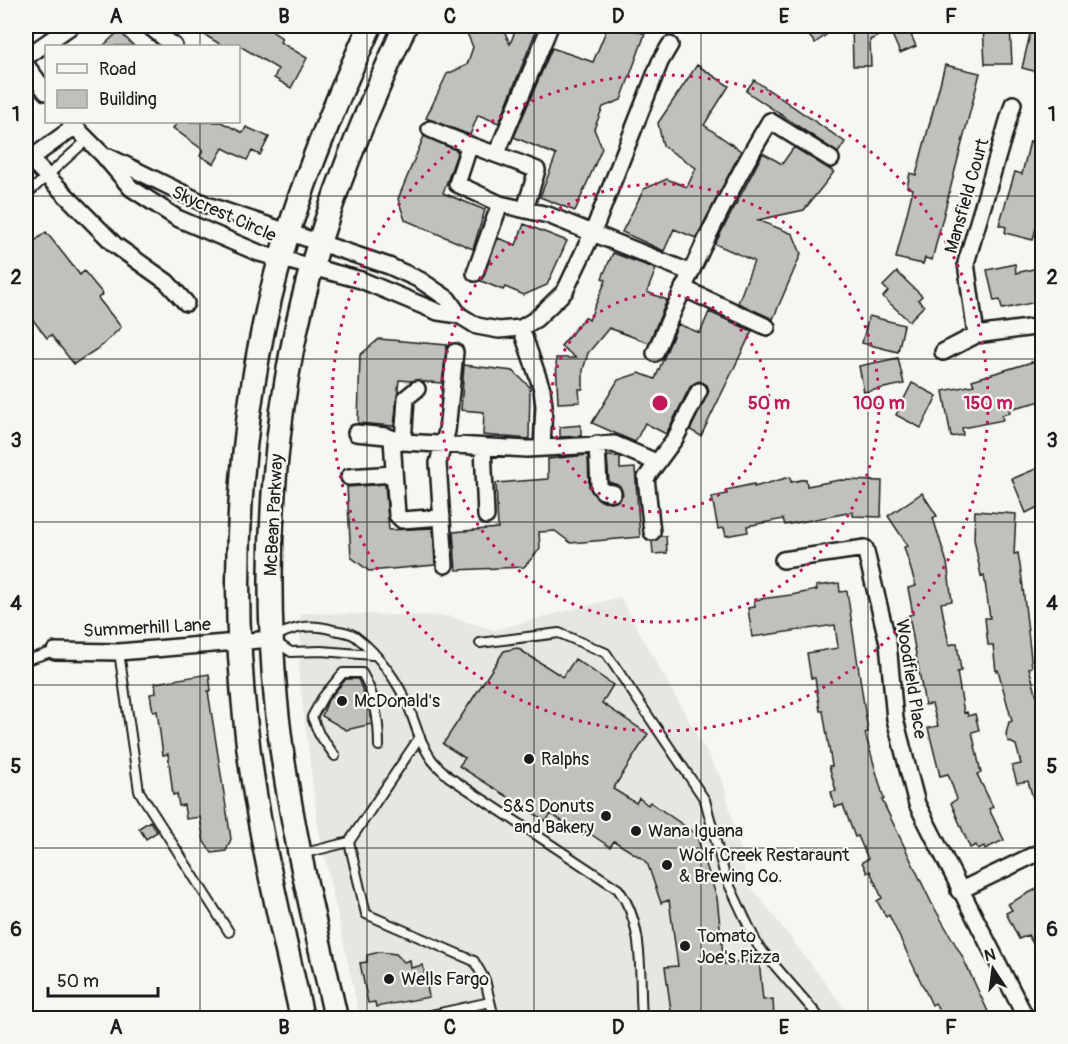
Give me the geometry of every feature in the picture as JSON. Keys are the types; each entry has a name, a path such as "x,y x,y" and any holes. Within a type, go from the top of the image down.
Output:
{"main road":[{"name":"McBean Parkway","path":"302,1018 255,792 246,728 239,642 239,542 247,441 262,342 288,232 314,158 370,26"},
{"name":"McBean Parkway","path":"336,1018 301,854 282,749 271,639 271,532 279,440 293,349 319,242 366,115 405,26"}],"street":[{"path":"26,57 71,26"},
{"path":"149,26 173,45"},
{"path":"497,153 550,26"},
{"path":"459,315 477,326 499,330 521,328 553,306 565,291 593,232 660,62 670,45"},
{"path":"26,64 45,91"},
{"name":"Mansfield Court","path":"976,335 966,263 1013,105"},
{"path":"655,353 689,272 735,179 770,121 831,159"},
{"path":"72,124 28,160 115,245 167,282 186,303"},
{"name":"Skycrest Circle","path":"72,124 103,154 131,188 177,218 259,253 314,266 382,288 438,312 459,315"},
{"path":"430,129 469,147 497,153 537,170 525,209"},
{"path":"469,147 457,184 500,204 525,209 593,232 689,272"},
{"name":"Skycrest Circle","path":"103,154 207,205 255,224 319,242 420,280 448,298 459,315"},
{"path":"474,273 500,204"},
{"path":"683,288 767,327"},
{"path":"943,352 976,335 1042,326"},
{"path":"521,328 542,389 544,406 542,447"},
{"path":"445,565 438,463 447,431 455,352"},
{"path":"417,389 406,398 398,441 394,474 397,515 402,520 442,517"},
{"path":"652,532 646,478 676,437 699,392"},
{"path":"356,433 386,436 398,441 527,449 614,444 656,462"},
{"path":"597,444 599,486 603,491 613,493"},
{"path":"483,447 486,516"},
{"path":"349,477 394,474"},
{"name":"Woodfield Place","path":"783,560 866,548 888,643 895,719 917,804 959,891 1026,1018"},
{"name":"Summerhill Lane","path":"55,651 119,652 271,639"},
{"path":"959,891 1042,851"}],"lane":[{"path":"26,195 88,139"},
{"path":"373,654 291,652 271,639 290,628 325,627 353,635 373,654 397,685 410,710 418,738 431,759 449,777 618,889 630,904 636,922 642,1018"},
{"path":"480,643 559,633 606,653 705,800 725,876 758,946 820,1018"},
{"name":"Summerhill Lane","path":"26,660 55,651"},
{"path":"119,652 139,791 229,932"},
{"path":"335,756 319,734 312,717 322,697 344,673 362,673 370,686 379,725 379,746"},
{"path":"301,854 349,842 418,738"},
{"path":"349,842 366,914 474,961 485,980 494,1018"},
{"path":"417,1018 490,1002"},
{"path":"810,1018 815,1010"}],"shaded area":[{"path":"620,597 723,782 747,881 852,1018 360,1018 318,826 299,676 301,613 447,616 494,630"}],"building":[{"path":"190,26 277,26 273,32 282,38 280,42 307,58 291,88 274,78 278,69 240,45 221,45"},
{"path":"464,26 502,26 510,44 517,26 538,26 499,123 478,115 470,135 426,118 447,74 467,65 473,47"},
{"path":"608,26 624,26 645,34 621,100 603,107 594,129 602,148 575,211 540,197 556,155 514,137 552,48 593,62"},
{"path":"801,26 838,26 815,43"},
{"path":"852,26 907,26 916,46 900,53 890,30 870,40 871,66 853,66"},
{"path":"983,26 1010,26 1012,64 985,64"},
{"path":"1032,26 1042,26 1042,73 1022,68"},
{"path":"119,31 133,45 104,45"},
{"path":"697,65 729,86 704,125 741,151 696,238 674,229 664,251 622,232 644,189 667,179 687,187 696,168 663,146 658,123"},
{"path":"945,65 980,73 932,260 925,258 923,264 896,258 913,189 907,187 910,173 916,175"},
{"path":"754,80 845,142 838,153 746,91"},
{"path":"177,123 223,123 243,133 246,127 269,137 260,155 252,151 247,160 223,148 214,164 200,156 203,150 173,128"},
{"path":"424,136 458,151 443,193 485,210 473,249 405,220 398,199"},
{"path":"1030,141 1042,144 1042,203 1033,240 1005,233 1006,227 999,225 1015,172 1022,174"},
{"path":"794,147 834,172 804,210 758,220 793,234 801,254 773,319 738,303 754,261 715,244 763,153 782,164"},
{"path":"524,224 567,241 547,285 524,295 481,281 498,238 516,245"},
{"path":"46,232 80,275 84,271 103,294 98,298 121,327 103,345 74,364 51,335 47,338 29,315 33,312 26,302 26,248"},
{"path":"613,253 656,269 647,292 667,300 649,343 609,328 588,353 583,370 583,389 579,389 580,402 558,403 556,358 576,358 561,346 585,317 589,320 606,280 602,278"},
{"path":"1015,264 1016,273 1042,267 1042,301 1002,309 1000,300 994,301 987,270"},
{"path":"897,272 922,296 918,300 924,306 909,321 883,297 888,291 883,286"},
{"path":"709,312 752,331 701,436 690,430 709,391 707,385 699,381 690,387 666,434 645,423 635,442 592,423 618,380 639,373 655,379 678,324 700,333"},
{"path":"869,316 904,325 898,352 862,343"},
{"path":"379,339 447,345 442,383 399,380 394,426 358,423 360,355"},
{"path":"898,358 904,384 864,392 859,366"},
{"path":"1042,359 1042,401 1009,409 1010,413 1002,415 1003,420 962,428 963,435 951,437 943,391 974,385 972,380"},
{"path":"464,365 513,371 530,387 529,439 483,435 484,412 461,410"},
{"path":"912,383 937,396 921,428 896,415"},
{"path":"581,425 581,436 560,437 560,427"},
{"path":"588,455 589,487 601,501 616,502 623,494 620,486 609,482 607,456 620,457 620,469 635,468 640,537 571,543 555,531 539,532 540,549 524,567 456,570 453,532 498,528 496,483 548,479 548,459"},
{"path":"1038,468 1042,479 1042,505 1026,513 1012,479"},
{"path":"790,477 791,482 806,479 807,486 840,480 882,481 881,517 853,516 853,512 785,525 783,519 747,526 748,532 726,536 724,528 718,529 712,497 727,494 726,490 754,484 754,487"},
{"path":"385,484 389,530 433,528 435,565 369,571 351,557 347,487"},
{"path":"922,493 937,516 933,518 947,563 952,601 941,603 949,645 957,643 961,671 957,672 964,713 967,712 968,716 975,714 979,730 972,732 981,773 977,774 993,807 989,809 1004,840 985,849 984,846 978,849 976,845 970,848 951,803 957,799 948,774 940,776 928,728 938,726 932,704 925,705 909,615 913,614 908,588 916,586 904,547 908,546 888,516"},
{"path":"975,511 1016,514 1014,554 1018,553 1022,579 1032,667 1029,668 1042,714 1042,739 1038,740 1042,755 1042,819 1039,819 1028,781 1017,783 1012,766 1021,764 1016,745 1008,741 1006,734 1009,722 1012,721 998,670 996,671 993,645 988,645 985,618 990,618 984,575 981,576 974,539"},
{"path":"661,536 666,536 667,553 653,554 652,542"},
{"path":"839,583 840,592 847,591 868,732 865,733 884,799 882,800 991,1018 943,1018 935,1003 932,1005 889,915 886,917 877,901 882,898 870,871 867,873 862,862 868,859 858,836 855,837 843,805 835,807 831,792 836,791 829,766 832,766 823,711 820,711 815,678 811,678 807,653 838,648 835,625 752,637 748,608 755,607 754,600 817,590 816,586"},
{"path":"517,648 563,677 575,659 586,666 613,685 602,703 648,734 613,789 636,803 639,798 648,805 650,802 696,834 717,898 724,964 759,960 763,1000 773,999 774,1018 672,1018 665,967 678,966 669,900 661,903 648,865 643,859 614,841 610,847 586,831 583,835 551,814 546,821 459,766 465,758 443,744 504,651"},
{"path":"209,674 211,691 208,691 231,839 226,851 212,853 204,842 200,817 186,819 184,805 179,806 177,794 173,795 168,754 163,755 157,711 153,712 150,694 156,693 155,683"},
{"path":"346,679 358,679 367,701 372,724 346,730 322,716 328,700"},
{"path":"150,821 157,832 146,839 139,828"},
{"path":"1042,886 1042,959 1028,935 1019,939 1006,913 1012,910 1008,904"},
{"path":"380,952 396,954 404,962 410,960 411,968 423,965 429,997 376,1007 375,1002 368,1003 360,963 367,962 367,955"}],"place":[{"name":"McDonald's","path":"342,701"},
{"name":"Ralphs","path":"529,759"},
{"name":"S&S Donuts and Bakery","path":"606,816"},
{"name":"Wana Iguana","path":"636,831"},
{"name":"Wolf Creek Restaraunt & Brewing Co.","path":"667,865"},
{"name":"Tomato Joe's Pizza","path":"685,946"},
{"name":"Wells Fargo","path":"389,979"}]}
